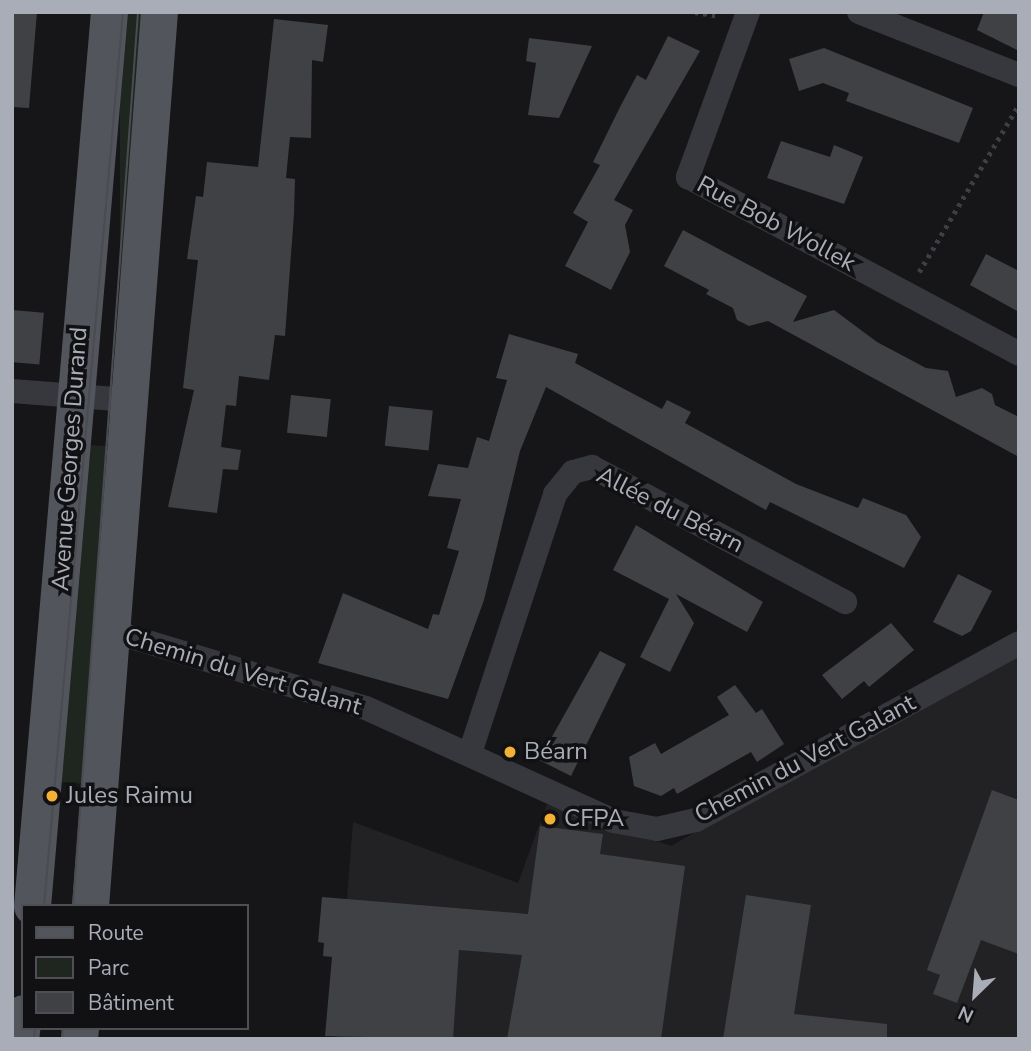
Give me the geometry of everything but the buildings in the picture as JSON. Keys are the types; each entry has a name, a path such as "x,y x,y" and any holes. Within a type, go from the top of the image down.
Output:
{"main road":[{"name":"Avenue Georges Durand","path":"32,904 109,12"},
{"path":"90,904 159,12"}],"street":[{"name":"Rue Bob Wollek","path":"748,12 688,177 1019,354"},
{"path":"859,12 1019,75"},
{"path":"12,391 129,400"},
{"name":"Allée du Béarn","path":"470,753 555,494 573,472 592,467 845,602"},
{"name":"Chemin du Vert Galant","path":"111,631 366,709 470,753 614,821 657,829 696,820 1019,643"}],"path":[{"path":"903,292 938,251 1019,104"}],"shaded area":[{"path":"1019,647 1019,1039 336,1039 353,822 518,883 547,804 671,846"}],"green space":[{"path":"120,12 141,12 141,353 120,353"},
{"path":"85,445 106,446 86,784 49,781"}],"tram line":[{"path":"44,904 123,12"},
{"path":"73,904 138,12"},
{"path":"34,1039 35,1030"},
{"path":"62,1039 63,1030"}],"place":[{"name":"Béarn","path":"510,752"},
{"name":"Jules Raimu","path":"52,796"},
{"name":"CFPA","path":"550,819"}]}
